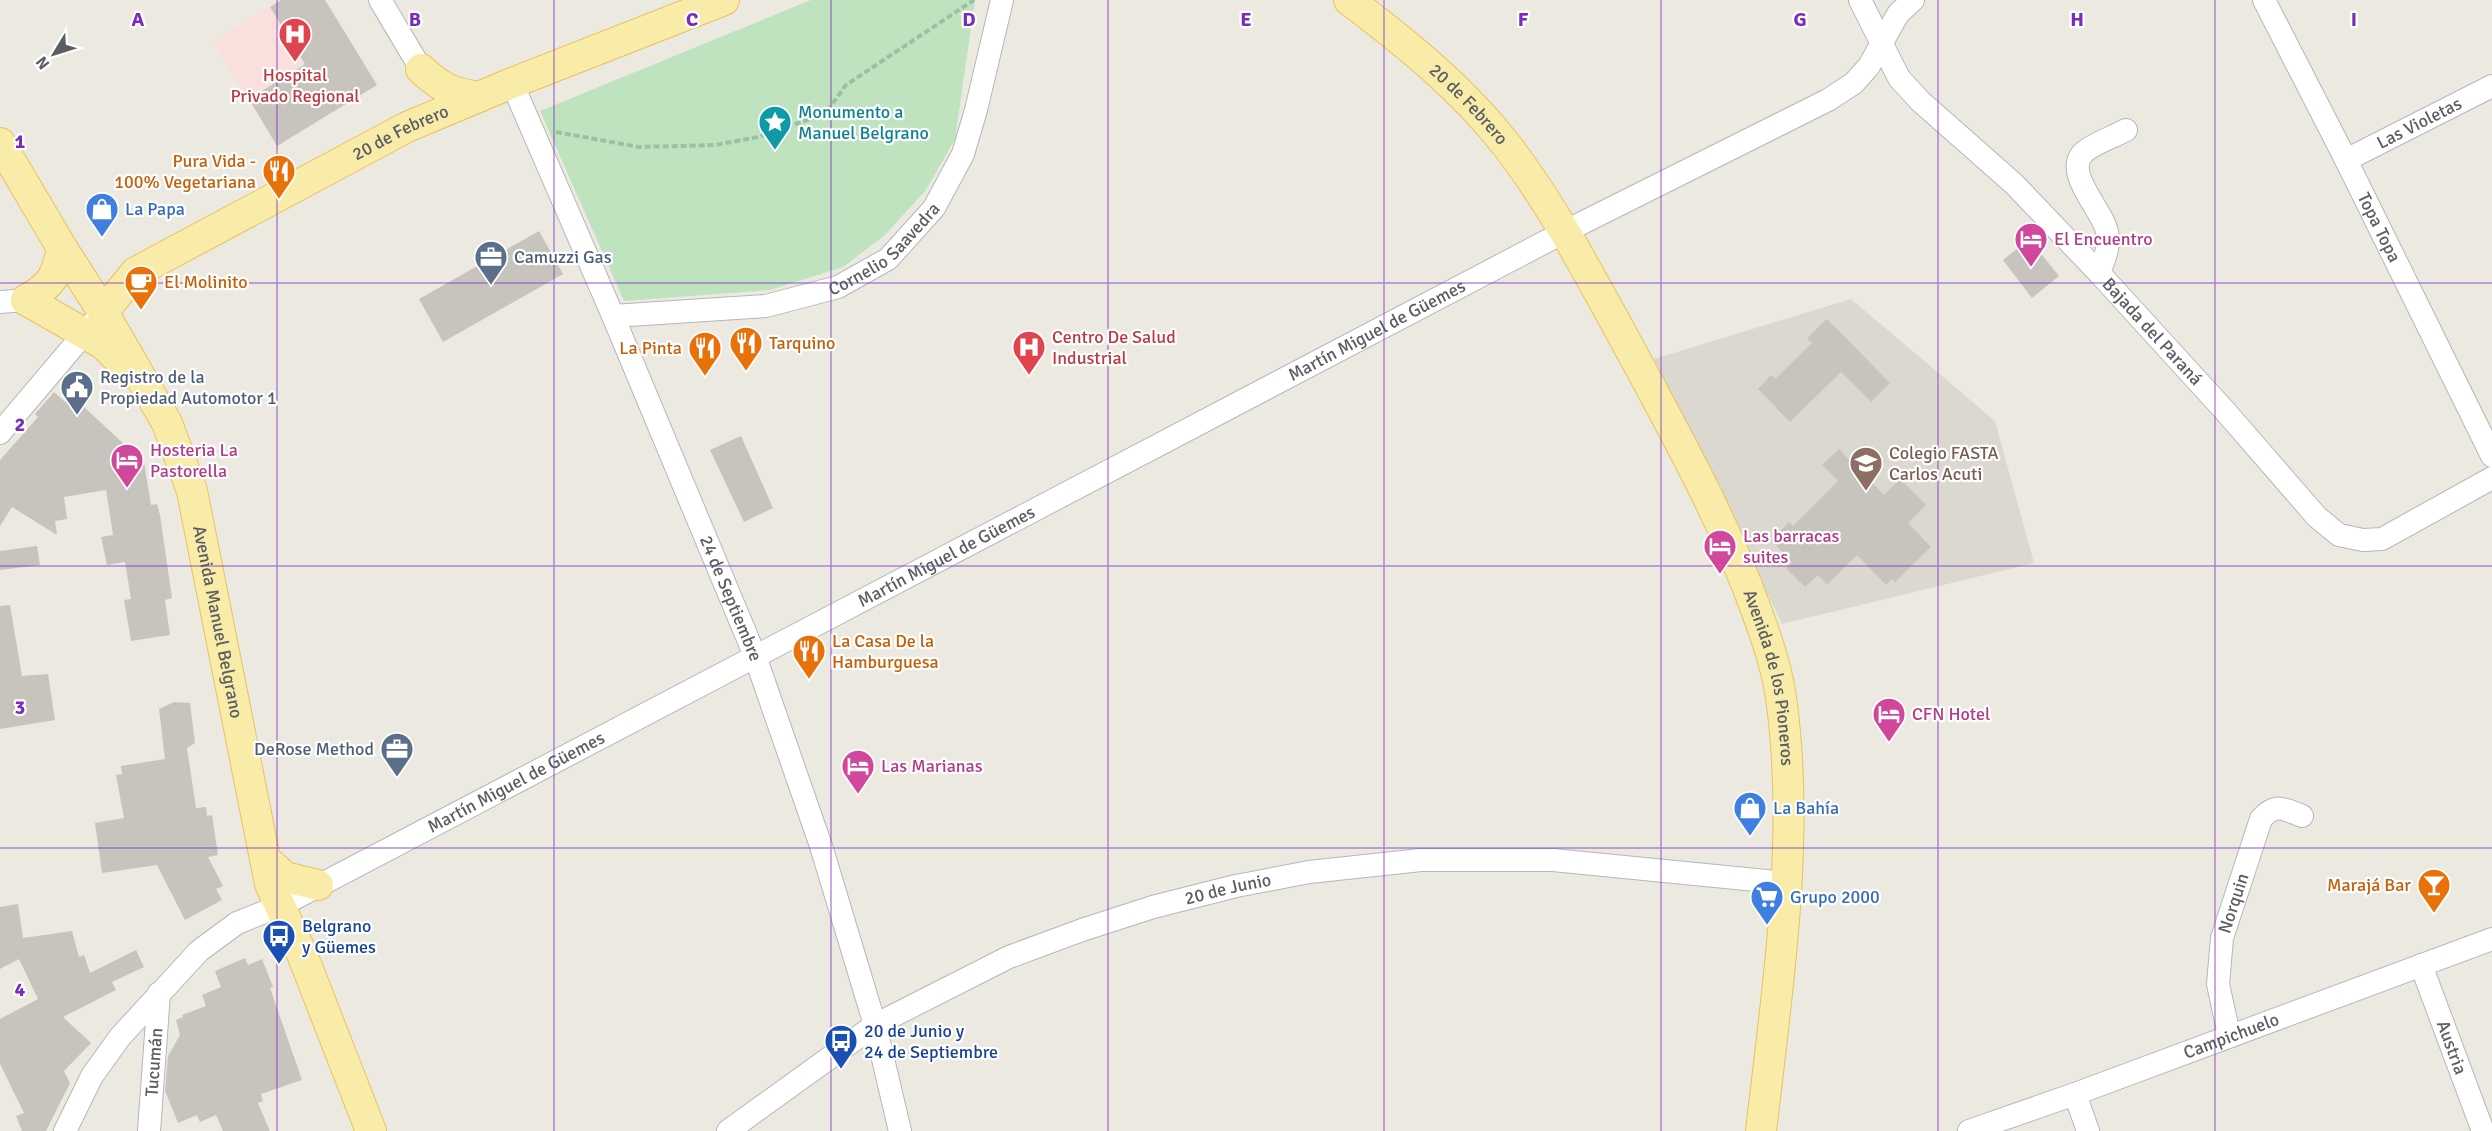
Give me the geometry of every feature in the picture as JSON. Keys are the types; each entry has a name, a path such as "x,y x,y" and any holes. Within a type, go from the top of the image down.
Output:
{"main road":[{"name":"20 de Febrero","path":"94,323 136,272 410,126 512,83 724,0"},
{"name":"20 de Febrero","path":"1349,0 1402,40 1457,89 1507,147 1566,231"},
{"path":"421,69 440,86 457,94 479,97"},
{"path":"410,126 420,108 424,93 421,69"},
{"path":"0,142 62,249 94,323"},
{"name":"Avenida de los Pioneros","path":"1566,231 1704,486 1740,564 1771,651 1782,703 1789,775 1786,883 1761,1131"},
{"path":"62,249 82,265 102,272 136,272"},
{"path":"13,301 47,288 57,271 62,249"},
{"path":"13,301 94,323"},
{"name":"Avenida Manuel Belgrano","path":"94,323 103,344 147,390 167,423 192,491 270,884 282,905 371,1131"},
{"path":"266,860 285,877 318,885"}],"street":[{"path":"380,0 421,69"},
{"name":"Cornelio Saavedra","path":"613,316 766,306 838,287 888,259 934,208 963,154 982,88 1002,0"},
{"name":"Bajada del Paraná","path":"1860,0 1899,78 1920,101 2014,184 2225,411 2317,517 2339,535 2363,540 2382,538 2492,478"},
{"name":"Martín Miguel de Güemes","path":"65,1131 92,1076 120,1037 198,951 218,934 237,923 282,905 1566,231 1828,100 1862,75 1898,14 1913,0"},
{"name":"Topa Topa","path":"2264,0 2492,456"},
{"name":"24 de Septiembre","path":"512,83 613,316 755,656 821,846 875,1025 900,1131"},
{"name":"Las Violetas","path":"2346,160 2492,87"},
{"path":"2099,273 2109,246 2106,227 2078,176 2077,162 2084,152 2126,130"},
{"path":"0,433 94,323"},
{"name":"Norquin","path":"2229,1035 2218,984 2222,938 2261,819 2269,810 2282,807 2302,816"},
{"name":"20 de Junio","path":"728,1131 875,1025 1009,957 1082,930 1236,886 1309,872 1421,860 1553,860 1786,883"},
{"name":"Campichuelo","path":"1969,1131 2492,939"},
{"name":"Austria","path":"2421,965 2483,1131"},
{"name":"Tucumán","path":"149,1131 159,993"},
{"path":"2075,1094 2088,1131"}],"path":[{"path":"532,128 639,147 715,145 758,137 825,114 846,84 974,0"}],"shaded area":[{"name":"Hospital Privado Regional","path":"281,0 325,0 377,85 277,146 213,42"},
{"name":"Colegio FASTA Carlos Acuti","path":"1851,299 1995,421 2034,563 1782,624 1654,359"}],"green space":[{"path":"811,0 975,0 955,139 926,190 884,236 843,267 770,290 624,301 540,111"}],"building":[{"name":"Hospital Privado Regional","path":"281,0 325,0 377,85 277,146 249,99 305,64 270,7"},
{"name":"Camuzzi Gas","path":"539,231 563,274 443,342 419,299"},
{"name":"El Encuentro","path":"2029,239 2059,276 2032,298 2003,260"},
{"path":"1827,319 1890,383 1871,402 1841,372 1790,422 1758,389 1771,375 1775,379 1812,343 1807,338"},
{"path":"54,392 65,402 71,395 138,457 143,456 151,505 157,504 160,515 172,598 165,600 170,635 131,641 124,600 131,599 125,562 107,565 101,537 113,535 106,490 64,497 67,519 55,521 57,535 12,507 0,526 0,460 38,417 35,414"},
{"path":"741,436 773,508 744,522 710,450"},
{"path":"1839,449 1884,495 1900,479 1926,505 1908,523 1931,547 1895,582 1892,579 1886,585 1857,555 1827,585 1818,575 1805,587 1786,568 1792,562 1771,540 1789,522 1793,526 1838,481 1822,465"},
{"path":"37,546 40,565 0,570 0,551"},
{"path":"10,605 22,676 48,674 55,720 0,729 0,606"},
{"path":"174,702 190,703 195,743 187,748 196,808 206,807 207,816 212,815 218,855 208,857 223,886 216,889 222,900 185,920 157,865 102,873 95,823 124,818 116,775 122,774 121,766 165,759 159,709"},
{"path":"18,904 23,938 72,931 79,957 84,955 90,973 136,950 144,967 112,982 116,990 63,1017 91,1043 64,1071 70,1083 46,1131 22,1131 16,1116 24,1113 0,1064 0,1019 38,999 19,959 0,969 0,907"},
{"path":"245,958 248,965 262,959 302,1080 261,1094 263,1101 258,1103 270,1131 223,1131 216,1115 200,1122 197,1115 178,1123 165,1091 168,1056 180,1035 176,1020 183,1017 182,1015 206,1006 202,995 221,987 215,971"}],"place":[{"name":"Hospital Privado Regional","path":"295,63"},
{"name":"Monumento a Manuel Belgrano","path":"775,151"},
{"name":"Pura Vida - 100% Vegetariana","path":"279,200"},
{"name":"La Papa","path":"102,238"},
{"name":"El Encuentro","path":"2031,268"},
{"name":"Camuzzi Gas","path":"491,286"},
{"name":"El Molinito","path":"141,311"},
{"name":"Tarquino","path":"746,372"},
{"name":"Centro De Salud Industrial","path":"1029,376"},
{"name":"La Pinta","path":"705,377"},
{"name":"Registro de la Propiedad Automotor 1","path":"77,416"},
{"name":"Hosteria La Pastorella","path":"127,489"},
{"name":"Colegio FASTA Carlos Acuti","path":"1866,492"},
{"name":"Las barracas suites","path":"1720,575"},
{"name":"La Casa De la Hamburguesa","path":"809,680"},
{"name":"CFN Hotel","path":"1889,743"},
{"name":"DeRose Method","path":"397,778"},
{"name":"Las Marianas","path":"858,795"},
{"name":"La Bahía","path":"1750,837"},
{"name":"Marajá Bar","path":"2434,914"},
{"name":"Grupo 2000","path":"1767,926"},
{"name":"Belgrano y Güemes","path":"279,965"},
{"name":"20 de Junio y 24 de Septiembre","path":"841,1070"}]}
